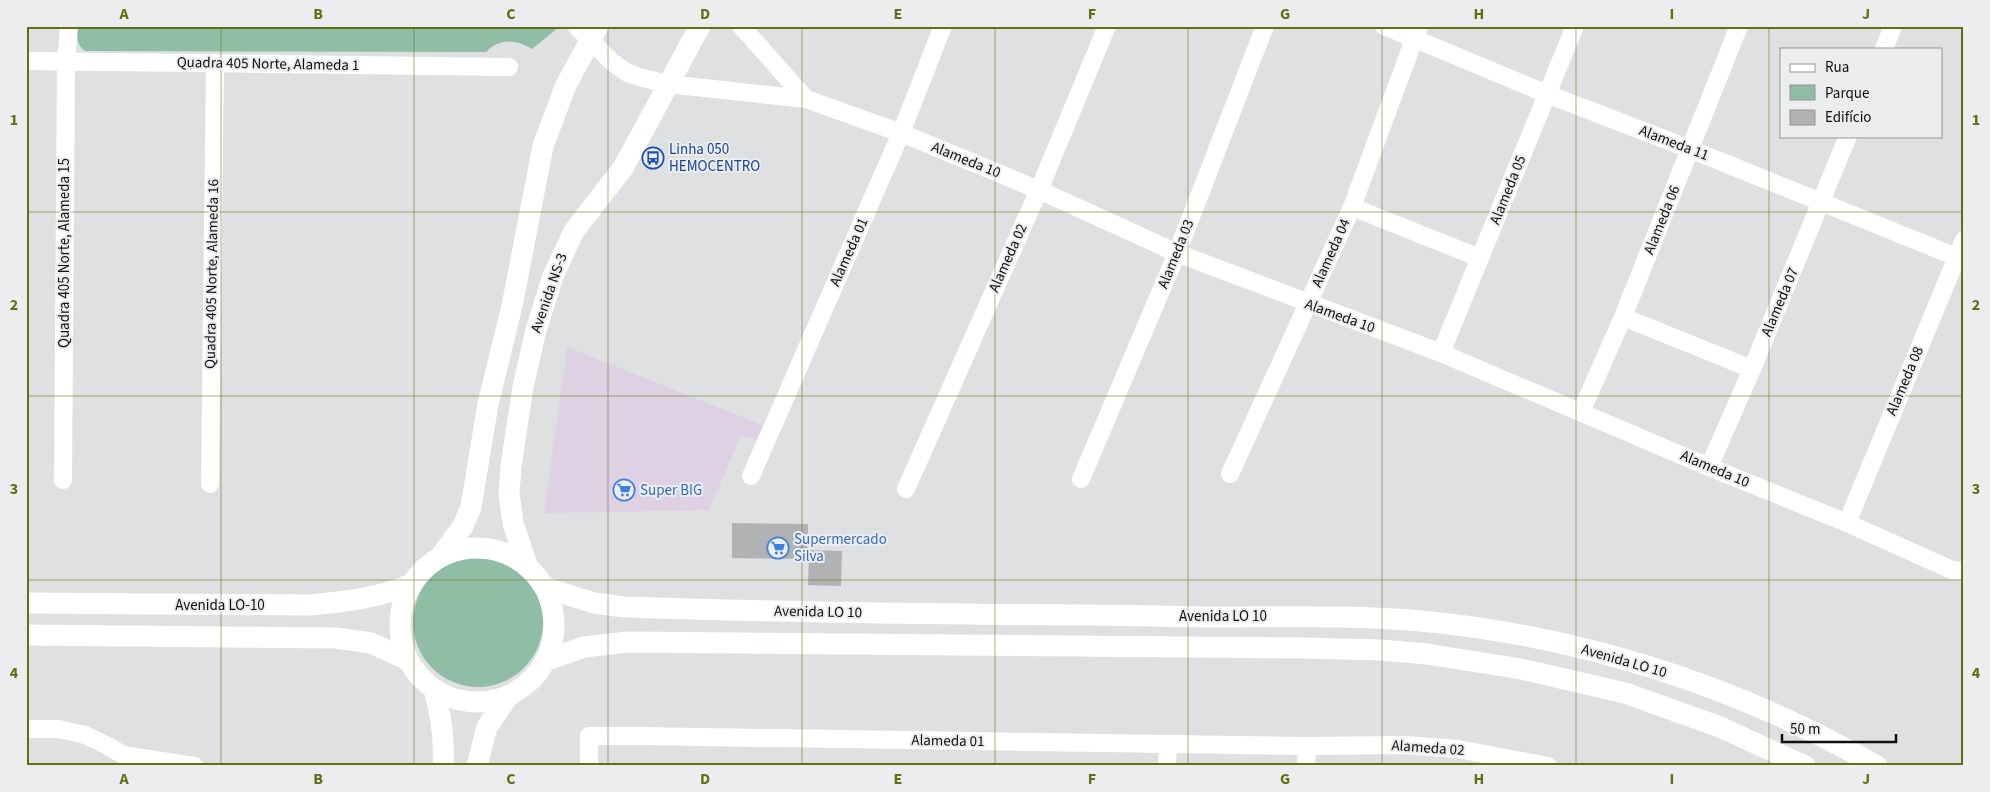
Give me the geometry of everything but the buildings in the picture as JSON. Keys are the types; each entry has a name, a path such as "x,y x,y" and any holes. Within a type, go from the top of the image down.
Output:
{"street":[{"name":"Quadra 405 Norte, Alameda 15","path":"63,480 66,62 69,26"},
{"path":"576,26 594,34 612,62 626,72 652,81 806,99"},
{"name":"Avenida NS-3","path":"527,565 513,523 509,493 511,466 523,387 536,330 553,276 574,231 623,168 700,26"},
{"name":"Alameda 10","path":"741,26 806,99 901,133 1039,190 1178,253 1441,354 1847,523 1952,570 1964,571"},
{"name":"Alameda 01","path":"751,476 901,133 943,26"},
{"name":"Alameda 02","path":"906,489 1039,190 1107,26"},
{"name":"Alameda 03","path":"1081,478 1178,253 1265,26"},
{"name":"Alameda 11","path":"1384,26 1417,33 1547,94 1690,149 1960,258"},
{"name":"Alameda 05","path":"1441,354 1575,26"},
{"name":"Alameda 06","path":"1581,412 1623,317 1739,26"},
{"path":"1884,48 1893,26"},
{"name":"Alameda 04","path":"1230,474 1352,208 1417,33"},
{"name":"Avenida NS-3","path":"440,557 462,549 486,548 507,553 527,565 546,588 552,602 555,624 554,638 547,660 534,678 522,688 509,695 487,701 472,702 448,696 434,689 422,679 408,660 402,645 400,621 402,606 411,584 421,572 440,557 464,526 471,507 488,404 512,306 543,146 566,85 594,34"},
{"name":"Quadra 405 Norte, Alameda 1","path":"26,61 509,67"},
{"name":"Quadra 405 Norte, Alameda 16","path":"210,484 215,63"},
{"name":"Alameda 07","path":"1709,467 1752,369 1847,138"},
{"path":"1352,208 1480,258"},
{"name":"Alameda 08","path":"1847,523 1960,258 1964,240"},
{"path":"1623,317 1752,369"},
{"name":"Avenida LO-10","path":"26,603 309,605 342,602 378,595 411,584"},
{"name":"Avenida LO 10","path":"546,588 594,603 624,607 991,614 1355,617 1444,624 1518,635 1583,649 1693,681 1737,697 1786,719 1878,766"},
{"path":"26,635 336,638 371,643 408,660"},
{"name":"Avenida LO 10","path":"547,660 584,647 628,642 1304,648 1402,651 1490,663 1617,691 1720,727 1805,766"},
{"path":"434,689 441,716 445,745 444,766"},
{"path":"477,766 487,727 509,695"},
{"path":"26,729 59,729 85,736 108,746 124,760 194,766"},
{"name":"Alameda 01","path":"589,766 589,736 1307,746"},
{"path":"1167,766 1168,744"},
{"name":"Alameda 02","path":"1307,746 1406,745 1458,749 1548,766"},
{"path":"1306,766 1307,746"}],"shaded area":[{"path":"567,347 767,427 762,441 741,435 709,510 544,513"}],"green space":[{"path":"77,26 559,27 532,49 520,43 502,42 491,47 486,52 85,51 77,37"},
{"path":"478,557 491,558 503,562 524,576 538,597 542,609 542,635 538,647 524,668 503,682 491,686 478,687 465,686 453,682 432,668 418,647 414,635 413,622 414,609 418,597 432,576 453,562 465,558"}],"place":[{"name":"Linha 050 HEMOCENTRO","path":"653,158"},
{"name":"Super BIG","path":"624,490"},
{"name":"Supermercado Silva","path":"778,548"}]}
